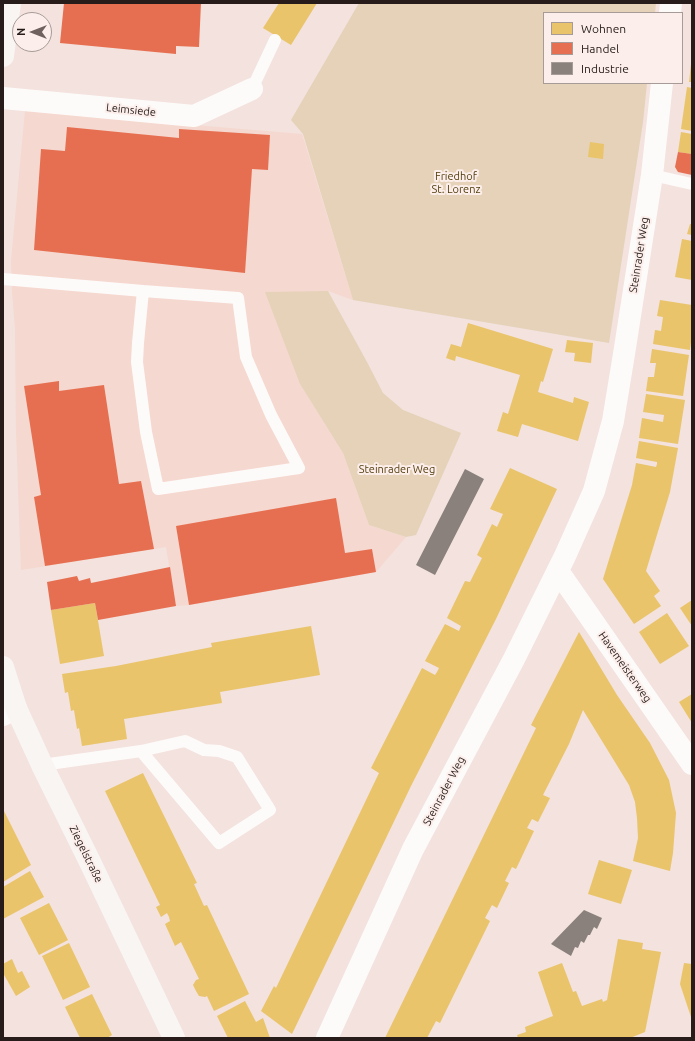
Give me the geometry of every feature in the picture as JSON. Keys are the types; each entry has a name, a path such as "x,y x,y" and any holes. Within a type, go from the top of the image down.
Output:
{"main road":[{"path":"3,56 10,3"},
{"name":"Ziegelstraße","path":"3,667 10,712 42,765 174,1038"}],"street":[{"name":"Steinrader Weg","path":"326,1038 413,849 514,659 558,571 594,492 613,421 652,175 662,84"},
{"name":"Leimsiede","path":"3,98 194,116 252,89"},
{"name":"Havemeisterweg","path":"558,571 692,764"}],"lane":[{"path":"252,89 275,40"},
{"path":"652,175 692,184"},
{"path":"3,279 238,298 246,357 271,416 299,468 158,489 146,432 137,362 143,291"},
{"path":"42,765 141,751 185,741 204,750 219,751 237,757 270,810 219,843 141,751"}],"shaded area":[{"path":"25,111 302,134 353,300 328,291 300,384 343,453 369,525 406,537 376,572 176,606 166,547 21,570 16,430 15,329 11,261"}],"green space":[{"name":"Friedhof St. Lorenz","path":"359,3 656,3 655,12 543,12 543,84 647,84 643,122 609,343 353,300 303,134 291,120"},
{"path":"328,291 383,393 403,410 461,433 416,535 406,537 369,525 343,453 300,384 265,292"}],"building: Wohnen":[{"path":"279,3 317,3 291,45 263,28"},
{"path":"691,64 692,82 689,82"},
{"path":"687,87 692,88 692,131 681,129"},
{"path":"681,132 692,134 692,154 678,152"},
{"path":"590,142 604,144 603,159 588,157"},
{"path":"690,224 692,224 692,235 687,234"},
{"path":"682,239 692,241 692,280 675,277"},
{"path":"660,300 692,305 692,334 690,350 653,344 655,330 661,331 663,317 657,316"},
{"path":"468,323 553,349 543,382 541,381 538,392 573,403 574,397 589,402 578,441 522,424 518,437 497,431 503,412 508,414 520,375 456,356 455,361 446,358 451,344 461,347"},
{"path":"567,340 593,343 591,363 574,361 575,353 565,352"},
{"path":"652,349 689,355 683,396 646,391 648,377 654,377 656,363 650,363"},
{"path":"646,394 685,400 678,444 639,438 642,418 663,422 664,415 643,412"},
{"path":"639,441 678,448 670,492 646,571 660,591 654,596 661,606 634,624 603,579 632,485 636,463 656,467 657,464 657,462 636,458"},
{"path":"510,468 557,489 496,619 411,786 292,1034 261,1011 274,986 276,988 379,773 371,768 422,668 435,675 439,668 425,661 445,624 459,631 461,626 447,618 465,581 470,582 482,558 477,555 492,524 497,527 503,514 490,509"},
{"path":"692,600 692,626 680,608"},
{"path":"95,603 104,656 60,664 51,610"},
{"path":"667,613 689,646 660,664 639,632"},
{"path":"311,626 320,675 220,692 222,703 124,719 127,739 82,746 74,710 71,711 68,692 65,693 62,674 116,666 212,647 211,643"},
{"path":"579,632 617,695 650,743 669,780 676,813 670,871 633,861 638,838 635,802 629,785 583,710 569,744 543,795 550,798 538,822 532,819 527,828 534,831 516,869 512,867 505,881 509,883 497,908 492,905 485,918 490,921 440,1023 436,1021 427,1038 385,1038 536,728 531,725"},
{"path":"692,694 692,723 679,702"},
{"path":"143,773 197,883 194,884 204,906 207,905 249,994 214,1011 207,996 199,996 193,985 196,980 199,979 181,942 175,946 165,924 170,921 169,917 167,913 161,917 156,907 160,905 105,791"},
{"path":"3,809 31,865 3,882"},
{"path":"599,860 632,870 621,904 588,894"},
{"path":"30,871 44,897 3,919 3,887"},
{"path":"49,903 68,940 39,955 20,918"},
{"path":"618,939 643,943 642,949 661,952 645,1032 630,1038 518,1038 517,1035 526,1032 525,1027 553,1016 538,972 562,963 573,992 576,991 582,1006 602,999 603,1002 607,1000"},
{"path":"69,943 90,987 63,1000 42,956"},
{"path":"12,959 18,973 22,971 30,987 16,996 3,973 3,964"},
{"path":"684,963 692,964 692,1020 680,984"},
{"path":"92,994 112,1035 107,1038 80,1038 65,1007"},
{"path":"245,1001 256,1022 263,1018 270,1038 228,1038 217,1016"}],"building: Handel":[{"path":"64,3 201,3 199,47 176,46 176,54 60,43"},
{"path":"67,127 179,138 179,129 270,135 268,170 252,169 245,273 34,250 41,149 65,151"},
{"path":"678,152 692,154 692,175 678,172 675,167"},
{"path":"59,381 59,391 104,385 119,484 141,481 154,549 45,566 34,497 41,495 24,386"},
{"path":"336,498 345,553 372,549 376,572 189,605 176,526"},
{"path":"170,567 176,606 98,620 95,603 51,610 47,582 77,576 79,581 90,578 91,583"}],"building: Industrie":[{"path":"465,469 484,479 435,575 416,565"},
{"path":"584,910 602,918 597,929 594,927 584,943 581,941 578,948 575,947 571,956 551,944"}]}
